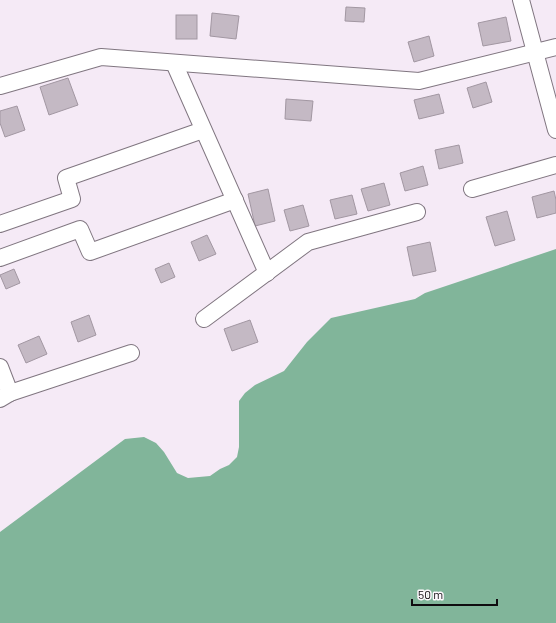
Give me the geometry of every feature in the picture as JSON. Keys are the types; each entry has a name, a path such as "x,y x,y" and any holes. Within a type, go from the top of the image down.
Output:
{"lane":[{"path":"520,0 556,130"},
{"path":"0,86 101,57 419,81 556,47"},
{"path":"174,63 267,273"},
{"path":"0,224 72,199 66,178 204,130"},
{"path":"472,189 556,165"},
{"path":"0,258 80,229 90,252 235,200"},
{"path":"204,319 308,242 417,212"},
{"path":"0,367 5,396 131,353"}],"green space":[{"path":"556,249 556,623 0,623 0,532 125,439 144,437 156,443 164,452 177,473 188,478 210,476 229,465 237,457 239,447 239,401 245,393 255,385 284,371 307,342 331,318 415,299 425,293"}],"building":[{"path":"346,7 365,8 364,22 345,21"},
{"path":"212,13 239,16 236,39 210,36"},
{"path":"176,15 197,15 197,39 176,39"},
{"path":"506,17 511,41 483,46 478,23"},
{"path":"429,36 434,56 414,62 408,42"},
{"path":"68,78 78,105 49,115 40,87"},
{"path":"486,82 492,102 473,108 467,88"},
{"path":"439,94 444,113 419,119 414,100"},
{"path":"286,99 313,101 311,121 285,119"},
{"path":"17,106 25,130 5,137 0,123 0,111"},
{"path":"459,145 463,163 439,169 435,150"},
{"path":"423,166 428,185 405,191 400,173"},
{"path":"384,183 390,205 368,211 361,189"},
{"path":"268,189 275,221 255,226 248,194"},
{"path":"554,191 556,213 537,218 532,197"},
{"path":"352,195 357,214 335,219 330,200"},
{"path":"303,205 309,226 290,231 284,210"},
{"path":"507,211 515,240 495,246 486,217"},
{"path":"207,235 216,254 199,261 191,242"},
{"path":"430,242 436,271 413,276 407,247"},
{"path":"169,263 175,277 161,283 155,269"},
{"path":"14,269 20,283 6,289 0,275"},
{"path":"89,315 96,335 78,342 71,322"},
{"path":"250,320 258,342 232,351 224,329"},
{"path":"39,336 47,354 26,363 18,345"}]}
